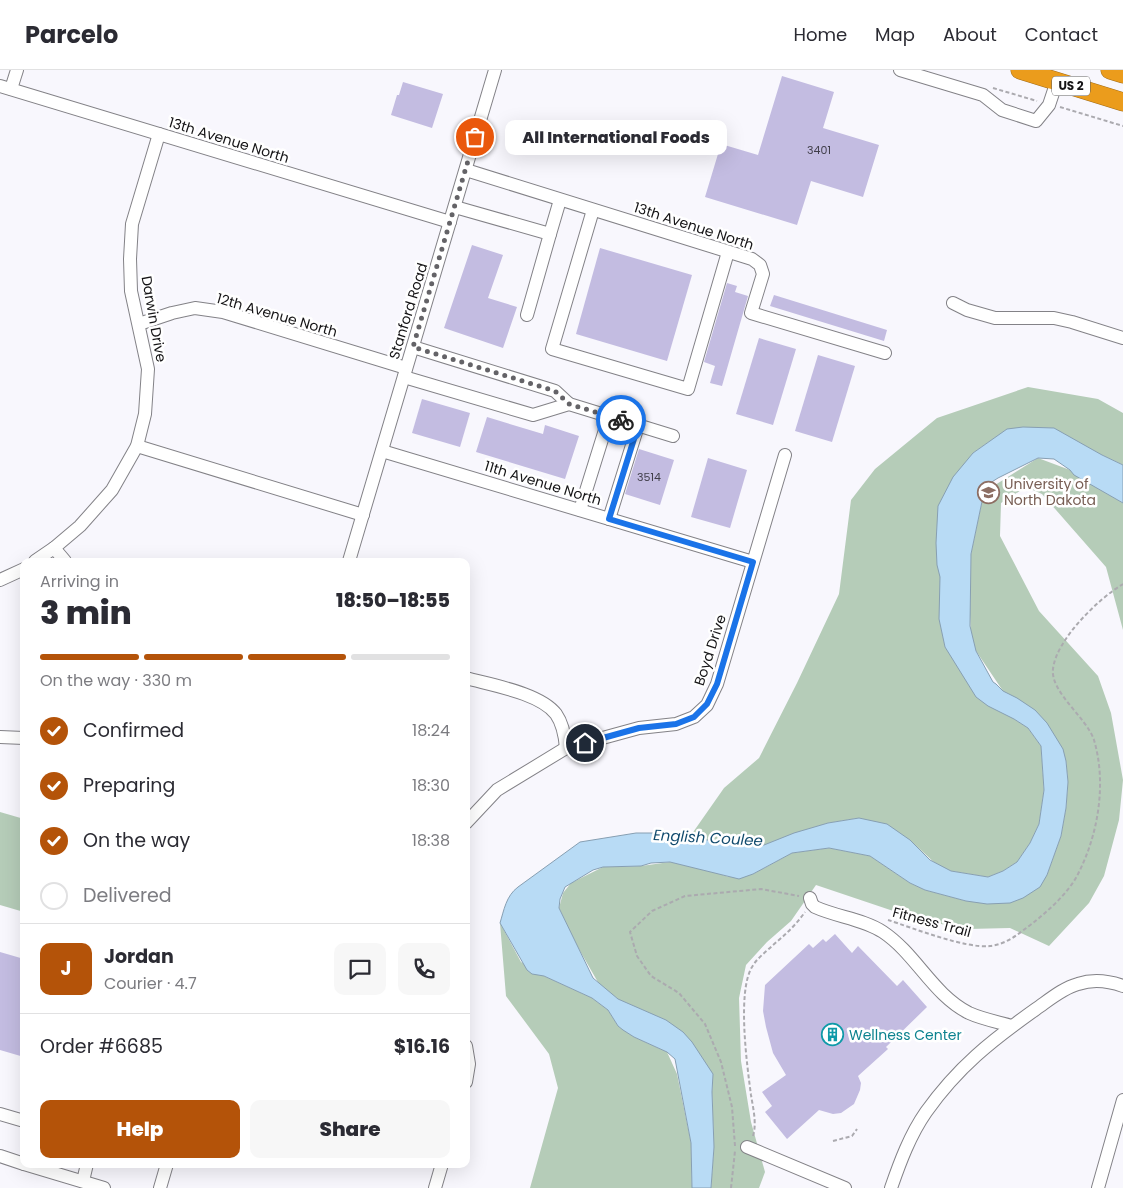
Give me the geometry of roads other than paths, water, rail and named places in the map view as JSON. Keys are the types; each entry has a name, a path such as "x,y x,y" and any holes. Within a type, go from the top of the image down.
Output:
{"highway":[{"name":"US 2","path":"1020,70 1058,76 1123,102"},
{"path":"1110,70 1123,74"}],"street":[{"path":"6,87 17,70"},
{"name":"Stanford Road","path":"350,558 495,70"},
{"path":"900,70 983,95 1002,110 1036,121 1049,105 1058,76"},
{"name":"13th Avenue North","path":"6,87 450,222"},
{"name":"Darwin Drive","path":"39,558 80,526 112,490 137,446 145,414 148,369 131,291 132,224 159,134"},
{"name":"13th Avenue North","path":"466,170 752,259 760,265 763,274 751,314 885,353"},
{"path":"527,315 560,200"},
{"path":"454,207 550,234"},
{"path":"593,210 552,349 688,389 728,252"},
{"path":"953,303 967,310 995,318 1047,318 1072,322 1123,338"},
{"name":"12th Avenue North","path":"139,324 172,313 195,308 223,312 533,415 569,404"},
{"path":"413,347 555,391 569,404 673,436"},
{"path":"580,510 609,417"},
{"path":"609,519 638,426"},
{"path":"137,446 363,514"},
{"name":"11th Avenue North","path":"382,451 753,562"},
{"name":"Boyd Drive","path":"470,819 497,790 566,748 639,728 676,724 694,717 707,704 717,684 785,455"},
{"path":"54,548 62,558"},
{"path":"0,580 20,571"},
{"path":"470,679 524,695 540,702 556,714 564,729 566,748"},
{"path":"0,737 20,738"},
{"path":"810,898 812,904 821,910 871,925 883,932 893,940 944,996 969,1013 1012,1026"},
{"path":"891,1188 911,1138 925,1113 957,1073 972,1058 1012,1026 1060,993 1077,984 1105,981 1123,986"},
{"path":"1098,1188 1123,1100"},
{"path":"0,1114 20,1120"},
{"path":"747,1147 845,1188"},
{"path":"0,1156 20,1163"},
{"path":"37,1168 104,1188"},
{"path":"82,1182 87,1168"},
{"path":"160,1188 167,1168"},
{"path":"435,1188 441,1168"}],"water":[{"path":"1023,427 1054,428 1123,465 1123,503 1074,475 1054,459 1038,458 998,478 987,485 984,492 971,554 970,626 976,651 993,682 1003,691 1035,710 1047,723 1063,749 1066,761 1068,782 1061,836 1047,875 1040,887 1023,898 1010,903 987,904 966,901 925,890 910,883 870,856 829,848 792,853 753,874 739,879 670,862 651,863 641,866 603,867 593,870 565,887 560,899 559,908 593,978 618,999 666,1020 683,1032 692,1042 713,1074 714,1147 711,1188 692,1188 691,1143 675,1059 667,1052 623,1030 618,1026 608,1010 592,998 544,976 532,974 527,970 500,923 506,904 518,887 580,842 636,833 656,833 744,845 764,845 794,833 828,823 859,818 887,824 910,840 930,860 951,871 988,877 1003,871 1017,862 1030,843 1039,824 1044,790 1041,746 1028,728 988,706 976,697 945,647 939,619 940,577 937,565 936,543 938,506 953,477 973,453 1007,429"}],"place":[{"name":"All International Foods","path":"475,137"},
{"name":"University of North Dakota","path":"988,492"},
{"name":"Wellness Center","path":"833,1035"}],"water label":[{"name":"English Coulee","path":"708,838"}]}
